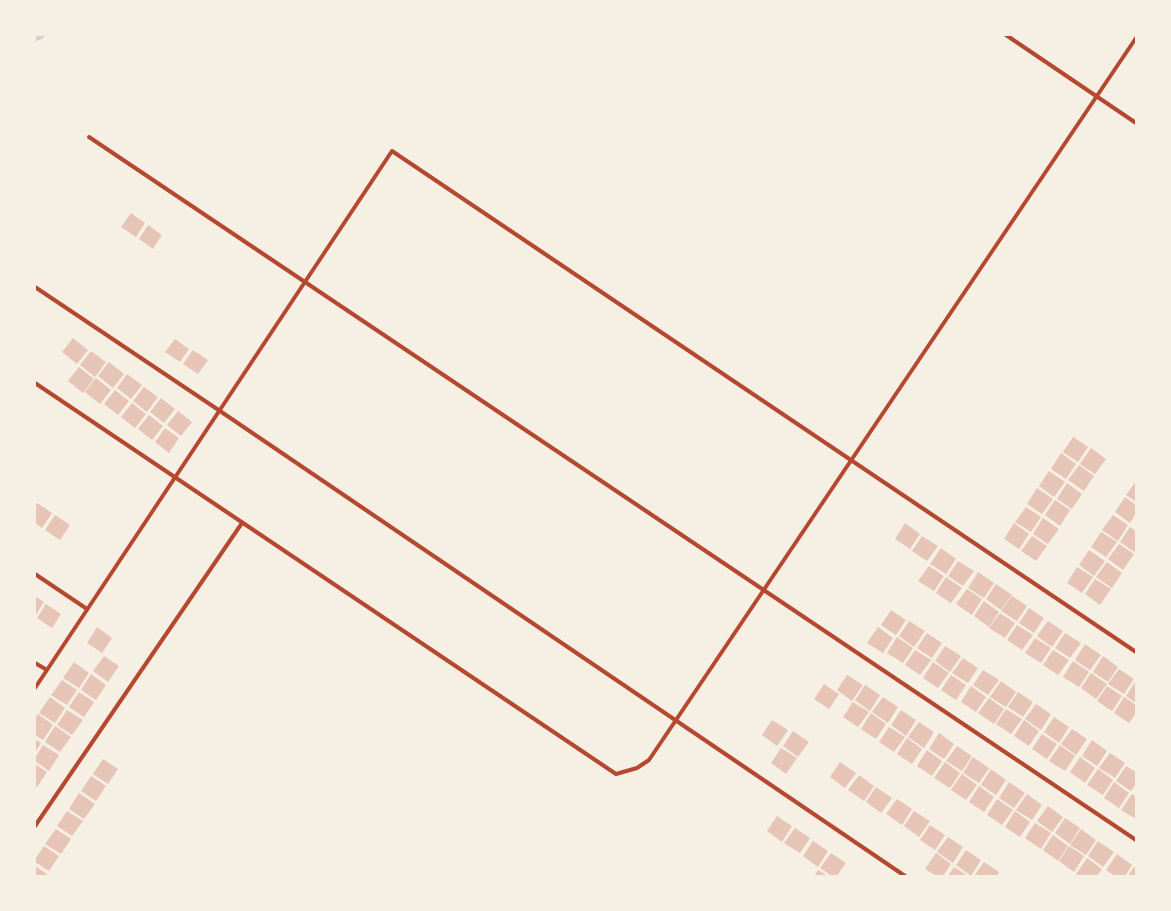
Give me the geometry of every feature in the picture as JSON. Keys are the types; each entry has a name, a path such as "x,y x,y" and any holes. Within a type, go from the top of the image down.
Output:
{"street":[{"path":"1006,35 1136,123"},
{"path":"35,383 616,774 637,768 649,760 1136,38"},
{"path":"89,137 1136,840"},
{"path":"35,688 392,151 1136,652"},
{"path":"35,287 220,410 905,876"},
{"path":"35,826 242,523"},
{"path":"35,574 87,609"},
{"path":"35,663 47,670"}],"building":[{"path":"131,213 145,223 136,237 121,227"},
{"path":"148,225 162,235 153,249 139,239"},
{"path":"73,338 88,350 77,364 62,352"},
{"path":"175,339 189,349 180,362 165,352"},
{"path":"193,350 208,360 198,374 183,364"},
{"path":"91,351 106,362 95,377 80,365"},
{"path":"109,362 124,374 113,388 98,376"},
{"path":"79,367 94,379 83,393 68,381"},
{"path":"127,374 142,385 131,399 117,388"},
{"path":"96,378 111,390 100,404 85,392"},
{"path":"144,387 158,397 147,412 133,401"},
{"path":"115,390 129,401 118,415 104,404"},
{"path":"161,398 175,409 164,423 150,412"},
{"path":"132,403 146,414 135,428 121,417"},
{"path":"178,411 192,422 181,436 167,425"},
{"path":"149,415 163,426 152,440 138,429"},
{"path":"165,428 179,438 169,453 155,442"},
{"path":"1073,437 1088,447 1078,462 1063,452"},
{"path":"1091,448 1106,459 1095,474 1080,464"},
{"path":"1061,453 1076,464 1066,479 1051,469"},
{"path":"1079,465 1094,476 1084,491 1068,480"},
{"path":"1049,471 1065,482 1054,497 1039,486"},
{"path":"1136,481 1136,502 1126,495"},
{"path":"1067,483 1082,494 1072,509 1057,499"},
{"path":"1037,488 1053,499 1042,514 1027,504"},
{"path":"1125,497 1136,505 1136,513 1130,523 1115,512"},
{"path":"1055,500 1070,510 1060,526 1045,515"},
{"path":"37,503 52,513 42,528 35,523 35,507"},
{"path":"1026,507 1041,517 1031,532 1015,522"},
{"path":"55,515 70,525 60,540 45,530"},
{"path":"1113,515 1128,525 1118,541 1102,530"},
{"path":"1043,518 1059,529 1048,544 1033,534"},
{"path":"905,523 920,534 910,549 895,539"},
{"path":"1014,523 1029,534 1019,549 1004,539"},
{"path":"1130,527 1136,531 1136,553 1120,542"},
{"path":"1101,532 1117,542 1106,557 1091,547"},
{"path":"922,536 938,546 927,561 912,551"},
{"path":"1032,536 1047,546 1036,561 1021,551"},
{"path":"1119,544 1134,554 1123,570 1108,559"},
{"path":"941,548 956,559 946,574 930,564"},
{"path":"1089,550 1105,561 1094,576 1079,565"},
{"path":"958,561 974,571 963,586 948,576"},
{"path":"1107,562 1122,573 1112,588 1096,577"},
{"path":"929,566 944,576 934,591 918,581"},
{"path":"1077,567 1093,577 1082,593 1067,583"},
{"path":"978,572 994,583 984,598 968,588"},
{"path":"946,577 962,588 951,603 936,593"},
{"path":"1095,579 1111,589 1100,605 1085,594"},
{"path":"996,584 1012,595 1001,610 986,599"},
{"path":"967,589 982,599 972,615 956,604"},
{"path":"35,596 44,602 35,616"},
{"path":"1012,596 1027,606 1017,621 1001,611"},
{"path":"984,601 999,612 989,627 974,616"},
{"path":"46,604 61,614 52,628 37,618"},
{"path":"1029,608 1044,618 1034,633 1019,623"},
{"path":"891,610 906,620 896,635 881,625"},
{"path":"1000,613 1015,623 1005,638 989,628"},
{"path":"909,621 925,631 914,647 899,636"},
{"path":"1048,621 1063,631 1052,647 1037,636"},
{"path":"1017,625 1033,635 1022,650 1007,640"},
{"path":"97,627 112,638 102,653 87,643"},
{"path":"878,627 893,638 883,653 867,643"},
{"path":"927,633 942,643 932,658 917,648"},
{"path":"1065,633 1081,643 1070,658 1055,648"},
{"path":"897,637 913,648 903,663 887,653"},
{"path":"1035,638 1051,648 1041,663 1025,653"},
{"path":"1085,644 1101,655 1090,670 1075,660"},
{"path":"945,646 961,656 950,672 935,661"},
{"path":"915,650 931,660 920,675 905,665"},
{"path":"1053,650 1069,660 1058,675 1043,665"},
{"path":"104,656 119,666 108,682 93,671"},
{"path":"1103,656 1118,667 1108,682 1093,672"},
{"path":"963,658 978,668 968,683 952,673"},
{"path":"1073,661 1089,672 1079,687 1063,677"},
{"path":"74,662 89,673 79,688 63,678"},
{"path":"933,662 949,673 938,688 923,678"},
{"path":"1119,669 1134,679 1124,694 1108,684"},
{"path":"983,670 999,680 988,695 973,685"},
{"path":"1091,673 1107,684 1096,699 1081,688"},
{"path":"91,674 106,685 96,700 81,690"},
{"path":"847,675 863,685 852,701 837,690"},
{"path":"951,675 966,685 956,700 941,690"},
{"path":"62,680 77,690 67,705 51,695"},
{"path":"1001,681 1016,692 1006,707 990,697"},
{"path":"1136,681 1136,703 1126,696"},
{"path":"824,684 839,694 829,709 814,699"},
{"path":"865,685 880,695 870,711 855,700"},
{"path":"971,686 986,697 976,712 961,702"},
{"path":"1107,686 1122,696 1112,711 1097,701"},
{"path":"79,692 94,702 84,717 69,707"},
{"path":"1018,692 1033,702 1023,717 1008,707"},
{"path":"50,697 65,708 55,723 39,713"},
{"path":"883,697 898,707 888,723 872,712"},
{"path":"1124,697 1136,705 1136,713 1129,723 1114,713"},
{"path":"989,698 1004,709 994,724 978,713"},
{"path":"853,702 869,712 858,727 843,717"},
{"path":"1036,704 1051,714 1041,730 1025,719"},
{"path":"1006,709 1022,719 1011,734 996,724"},
{"path":"67,710 83,720 72,735 57,725"},
{"path":"901,710 916,720 906,736 891,725"},
{"path":"871,713 886,724 876,739 861,729"},
{"path":"38,714 53,725 43,740 35,735 35,718"},
{"path":"1054,717 1069,727 1059,743 1044,732"},
{"path":"772,720 788,730 777,746 762,735"},
{"path":"1024,720 1039,731 1029,746 1014,736"},
{"path":"919,722 934,732 924,748 908,737"},
{"path":"55,726 71,737 60,752 45,742"},
{"path":"889,727 905,737 894,752 879,742"},
{"path":"1072,729 1087,739 1076,755 1061,744"},
{"path":"793,731 809,742 798,757 783,746"},
{"path":"939,733 954,744 944,759 929,749"},
{"path":"1042,734 1057,744 1047,759 1032,749"},
{"path":"907,738 922,749 912,764 897,754"},
{"path":"35,739 41,743 35,753"},
{"path":"1092,740 1107,751 1097,766 1082,756"},
{"path":"43,745 59,755 49,771 35,761 35,758"},
{"path":"1060,745 1075,756 1065,771 1049,761"},
{"path":"957,746 972,756 962,771 946,761"},
{"path":"781,748 797,758 786,774 771,763"},
{"path":"927,750 942,761 932,776 917,766"},
{"path":"1110,753 1125,763 1115,778 1099,768"},
{"path":"973,757 989,768 979,783 963,773"},
{"path":"1080,757 1095,768 1085,783 1070,772"},
{"path":"103,759 118,769 108,784 93,774"},
{"path":"840,762 856,773 845,788 830,777"},
{"path":"945,762 960,773 950,788 934,778"},
{"path":"35,764 47,772 37,787 35,786"},
{"path":"1126,766 1136,772 1136,784 1131,791 1116,781"},
{"path":"991,769 1006,780 996,795 981,785"},
{"path":"1098,769 1113,780 1103,795 1087,785"},
{"path":"962,774 977,785 966,800 951,790"},
{"path":"859,775 874,786 864,801 848,790"},
{"path":"91,776 106,786 96,801 81,791"},
{"path":"1009,782 1025,793 1014,808 999,798"},
{"path":"1114,782 1129,793 1119,808 1104,798"},
{"path":"979,786 994,797 984,812 969,802"},
{"path":"876,787 892,798 881,813 866,802"},
{"path":"79,793 95,804 84,819 69,809"},
{"path":"1027,794 1042,805 1032,820 1016,810"},
{"path":"1132,794 1136,797 1136,819 1121,810"},
{"path":"897,799 912,809 902,825 886,814"},
{"path":"997,799 1013,810 1002,825 987,815"},
{"path":"1048,806 1063,817 1052,832 1037,821"},
{"path":"67,811 83,821 72,836 57,826"},
{"path":"914,811 930,821 919,837 904,826"},
{"path":"1015,811 1030,822 1020,837 1005,827"},
{"path":"777,816 792,826 782,842 767,831"},
{"path":"1065,818 1080,828 1070,844 1055,833"},
{"path":"1035,823 1051,833 1041,849 1025,838"},
{"path":"930,825 945,835 935,850 920,840"},
{"path":"795,828 810,838 800,853 784,843"},
{"path":"56,829 71,839 61,854 45,844"},
{"path":"1081,829 1096,840 1086,855 1070,845"},
{"path":"1053,835 1068,846 1058,861 1043,850"},
{"path":"948,837 963,847 953,863 937,852"},
{"path":"813,841 828,851 818,867 803,856"},
{"path":"1098,841 1114,852 1103,867 1088,856"},
{"path":"44,846 59,856 49,871 35,862 35,859"},
{"path":"1069,846 1084,856 1074,872 1059,861"},
{"path":"966,850 981,860 971,876 956,865"},
{"path":"831,853 846,863 837,876 832,876 820,868"},
{"path":"936,853 951,864 943,876 936,876 925,869"},
{"path":"1117,854 1132,865 1125,876 1115,876 1106,870"},
{"path":"1087,858 1102,869 1097,876 1080,876 1076,874"},
{"path":"984,862 999,872 997,876 974,876"},
{"path":"35,866 47,874 46,876 35,876"},
{"path":"954,867 968,876 948,876"},
{"path":"1134,867 1136,868 1136,876 1128,876"},
{"path":"818,870 828,876 814,876"}],"waterway":[{"path":"35,38 41,35"}]}
